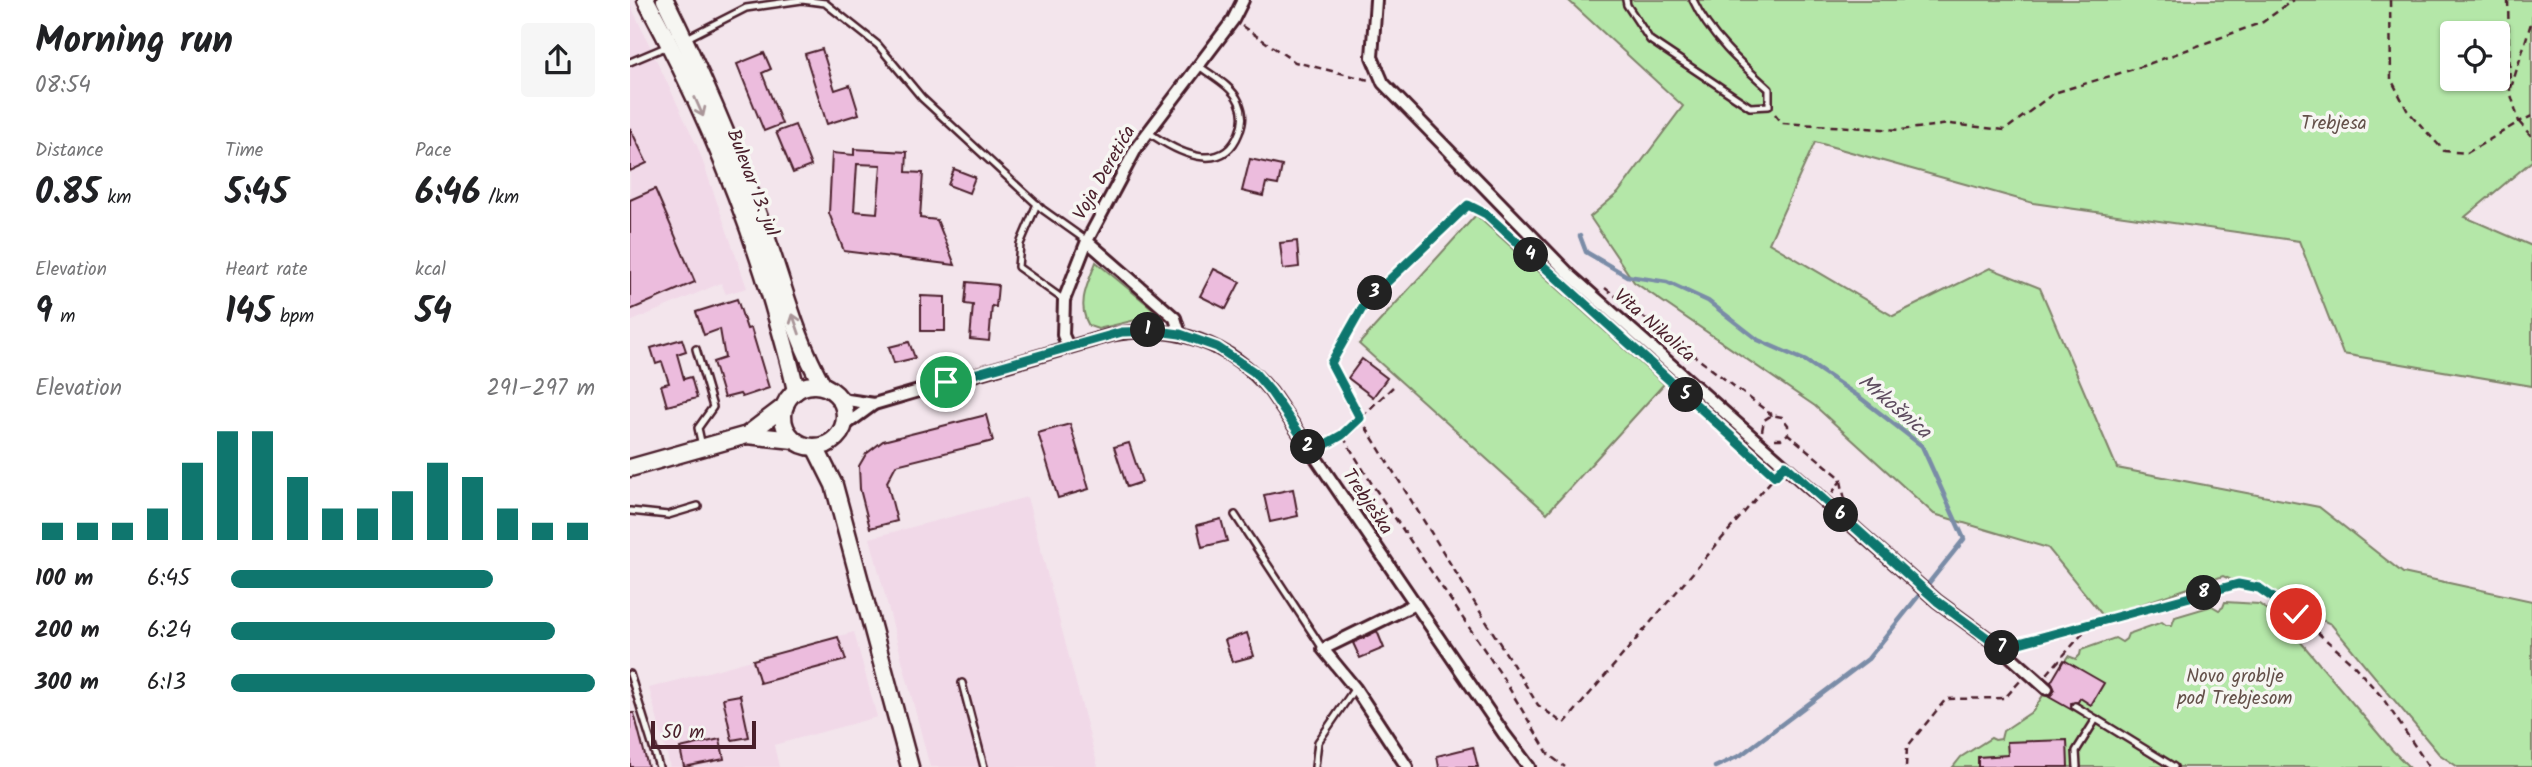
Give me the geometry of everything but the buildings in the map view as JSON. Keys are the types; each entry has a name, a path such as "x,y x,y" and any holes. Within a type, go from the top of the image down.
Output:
{"main road":[{"name":"Bulevar 13. jul","path":"646,0 677,42 763,229 808,361 822,386"},
{"name":"Bulevar 13. jul","path":"667,1 697,104 746,221 771,296 796,391"},
{"path":"630,468 747,435 785,406 796,391 804,387 822,386 841,399 846,417 844,426 833,441 814,447 794,440 747,435"},
{"path":"785,406 784,424 794,440"},
{"path":"833,441 834,485"},
{"path":"814,447 834,485 910,767"}],"street":[{"name":"Voja Deretića","path":"1068,346 1063,335 1064,300 1087,241 1137,147 1233,20 1243,0"},
{"name":"Vita Nikolića","path":"1377,0 1372,57 1383,83 1571,275 1761,435 1785,465 1937,601 2001,648 2043,685"},
{"path":"1087,241 1175,318 1180,334"},
{"name":"Trebješka","path":"874,404 1004,364 1122,332 1157,331 1180,334 1217,347 1254,372 1271,392 1529,767"},
{"path":"841,399 874,404"},
{"path":"844,426 874,404"},
{"path":"1407,767 1355,688 1323,649 1415,604"}],"lane":[{"path":"630,62 746,8 802,0 825,3 878,45 922,98 1037,204 1087,241"},
{"path":"1626,0 1650,40 1750,107 1769,106 1769,89 1739,62 1698,11 1693,0"},
{"path":"1148,132 1172,149 1205,158 1221,156 1236,140 1244,121 1238,100 1226,86 1199,66"},
{"path":"1037,204 1020,244 1018,267 1064,300"},
{"path":"696,349 713,407 698,428 702,449"},
{"path":"630,511 668,515 698,506"},
{"path":"1235,515 1323,649"},
{"path":"630,674 659,767"},
{"path":"962,683 984,767"},
{"path":"1315,767 1318,742 1355,688"},
{"path":"2075,706 2174,767"},
{"path":"2077,767 2076,751 2096,719"}],"path":[{"path":"1769,106 1782,122 1900,130 1950,124 2005,130 2054,93 2140,67 2263,22 2293,0"},
{"path":"2390,0 2391,79 2407,110 2444,151 2467,153 2532,116"},
{"path":"2508,0 2508,21"},
{"path":"1233,20 1295,62 1383,83"},
{"path":"2532,20 2510,91 2519,122 2532,137"},
{"path":"1538,261 1486,214 1468,205 1365,303 1331,363 1360,418 1538,705 1564,724 1785,465"},
{"path":"1596,282 1772,415 1782,417 1788,425 1788,434"},
{"path":"1312,452 1342,435 1394,387"},
{"path":"1761,435 1764,420 1772,415"},
{"path":"1773,439 1781,439 1788,434"},
{"path":"1788,434 1842,479 1826,501"},
{"path":"1342,435 1372,484 1500,673 1549,755 1565,767"},
{"path":"2001,648 2238,584 2259,588 2288,606 2350,662 2382,697 2429,767"},
{"path":"2043,685 2091,624"},
{"path":"1906,767 1907,747 1946,699 2005,698 2027,673"}],"shaded area":[{"path":"630,4 698,148 747,288 726,294 721,283 630,322"},
{"path":"1027,497 1098,767 930,767 870,538"},
{"path":"854,632 877,717 774,745 779,767 670,767 649,688"}],"green space":[{"name":"Trebjesa","path":"1568,0 2532,0 2532,161 2465,217 2532,246 2532,386 2343,354 2299,241 2033,203 1815,142 1769,243 1893,316 1990,268 2040,288 2117,468 2319,507 2403,573 2532,601 2532,767 2458,767 2439,754 2331,624 2223,576 2104,617 2048,548 1934,514 1815,406 1634,282 1590,217 1618,193 1683,106"},
{"path":"1476,215 1664,384 1547,513 1359,344"},
{"path":"1096,262 1164,318 1140,319 1098,329 1089,326 1083,302"},
{"name":"Novo groblje pod Trebjesom","path":"2225,602 2259,604 2283,621 2409,767 1953,767 1961,757 1991,738 2001,739 2003,731 2033,711 2068,656 2076,659 2081,650 2115,638 2122,642 2128,634 2162,622 2172,625 2175,617 2212,606 2219,610"}],"waterway":[{"name":"Mrkošnica","path":"1580,236 1586,252 1627,276 1667,282 1708,301 1758,340 1806,361 1858,396 1922,446 1964,539 1868,659 1741,755 1715,767"}],"route":[{"path":"946,382 1122,332 1145,330 1180,334 1217,347 1254,372 1312,452 1342,435 1360,418 1331,363 1365,303 1468,205 1486,214 1775,476 1785,465 1937,601 2001,648 2238,584 2259,588 2279,599 2296,614"}]}
